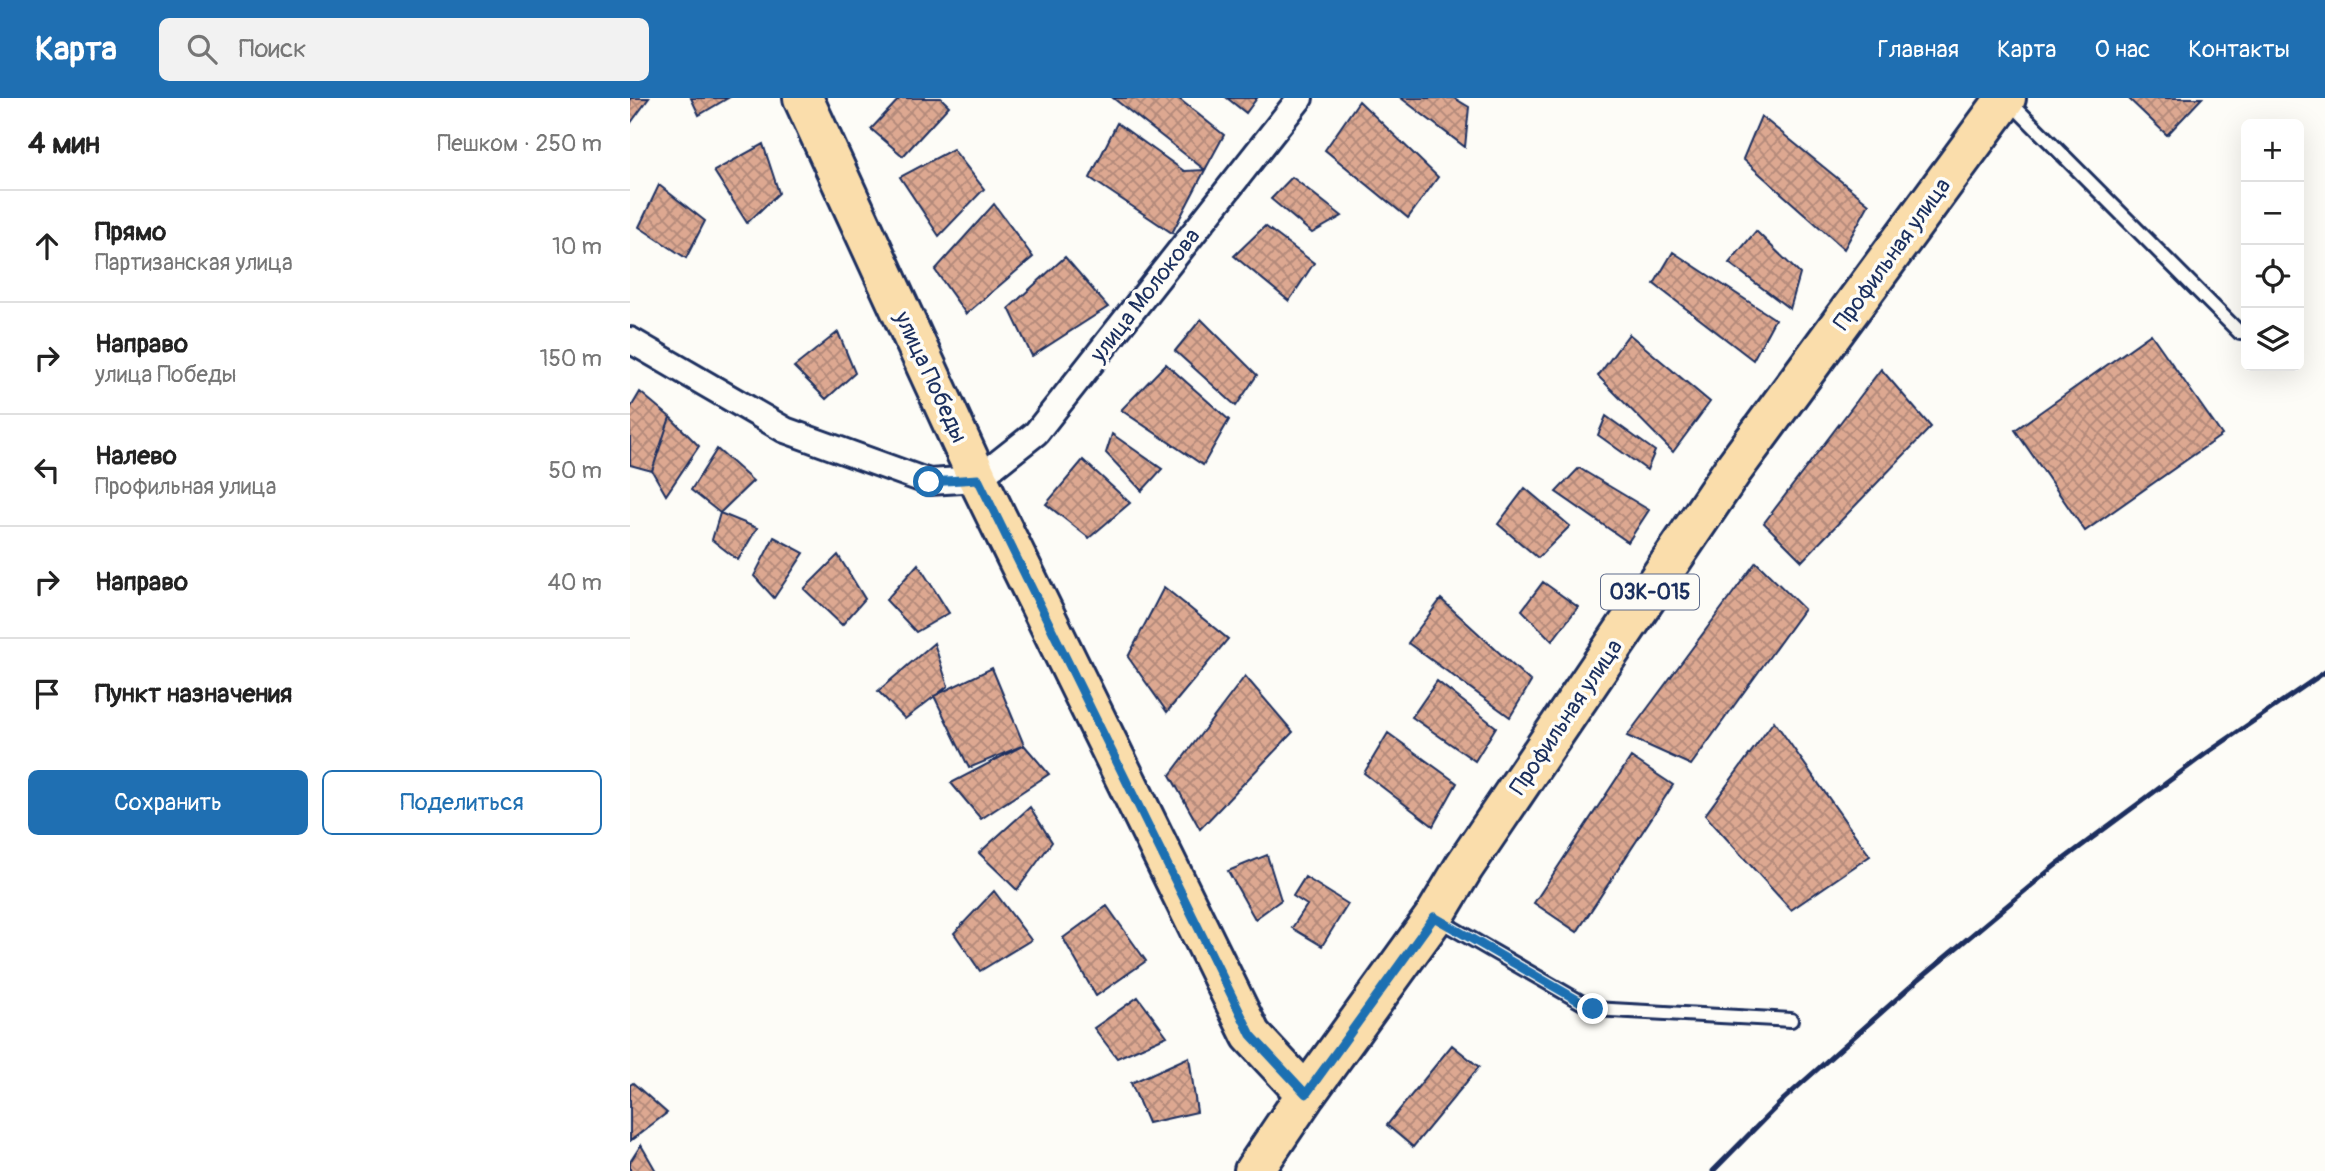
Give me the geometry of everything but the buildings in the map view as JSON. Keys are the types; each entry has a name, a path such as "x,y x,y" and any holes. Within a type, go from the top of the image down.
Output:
{"main road":[{"name":"улица Победы","path":"803,98 978,479 1251,1035 1306,1094"},
{"name":"Профильная улица","path":"1261,1168 1306,1094 1434,917 1464,867 1732,471 2006,98"}],"street":[{"name":"улица Молокова","path":"978,479 1036,433 1300,98"},
{"path":"630,340 785,430 929,482 978,479"}],"lane":[{"path":"2006,98 2240,333"},
{"path":"1434,917 1593,1009 1791,1020"}],"railway":[{"path":"1713,1171 1784,1099 1919,979 2057,864 2204,755 2325,672"}],"route":[{"path":"929,482 978,479 1251,1035 1306,1094 1434,917 1593,1009"}]}
